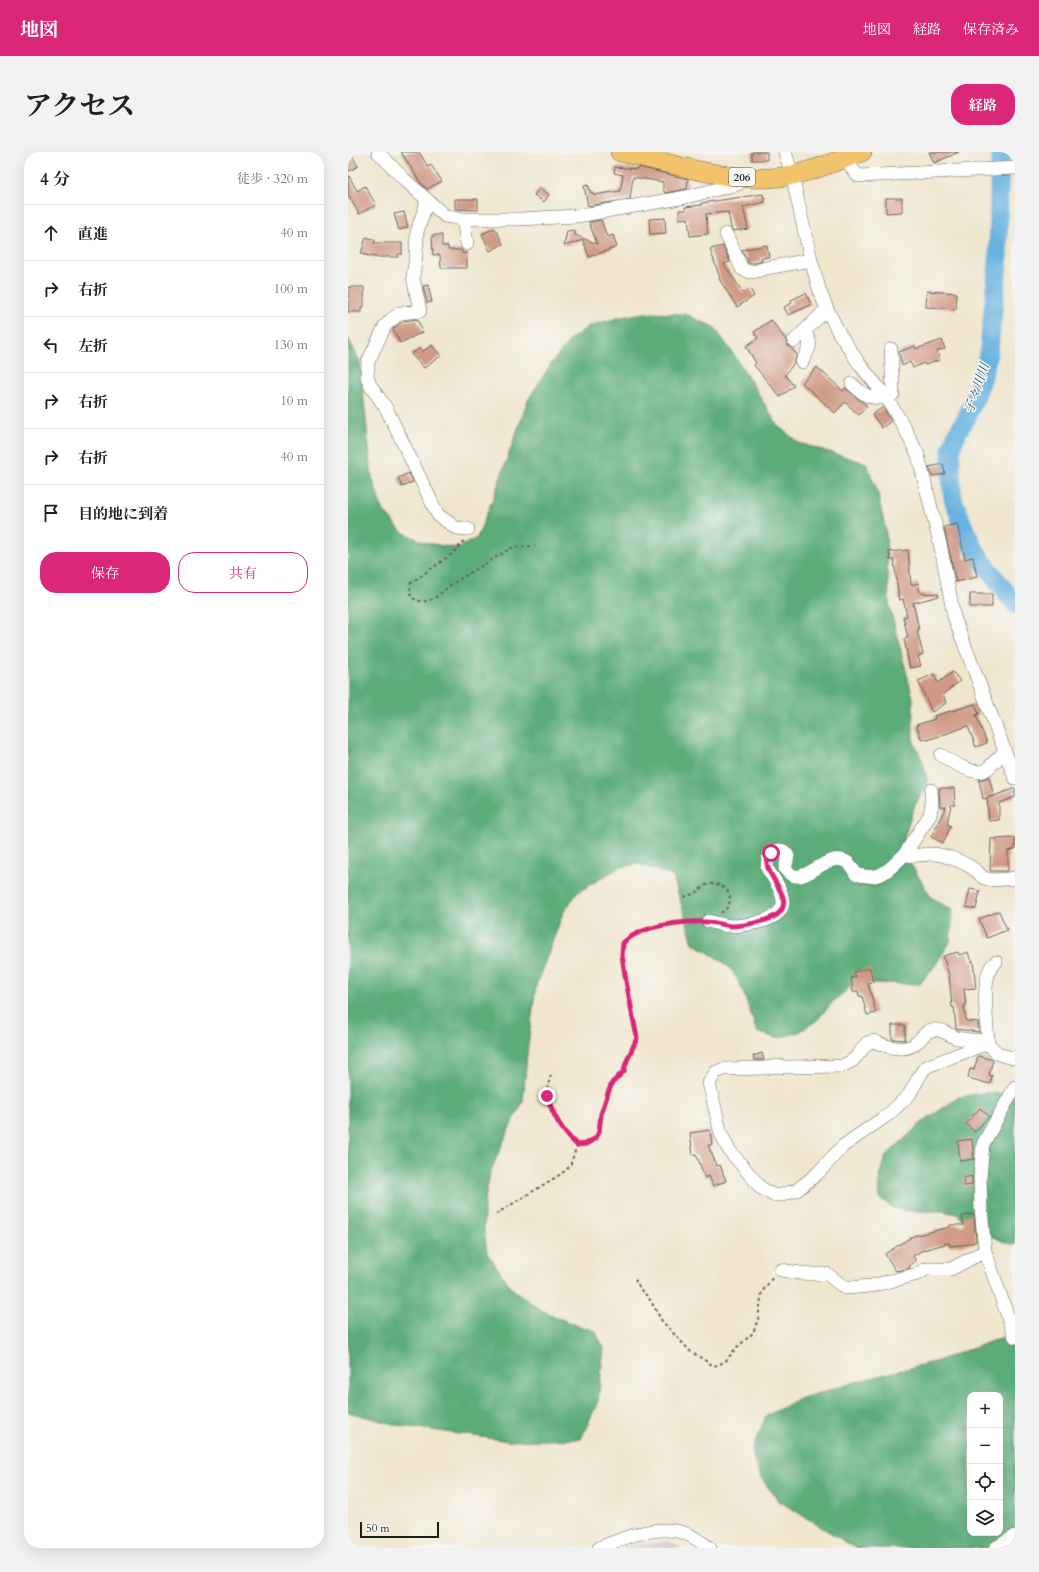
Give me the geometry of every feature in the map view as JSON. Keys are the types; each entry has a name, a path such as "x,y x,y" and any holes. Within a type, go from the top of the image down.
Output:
{"highway":[{"name":"206","path":"620,152 700,170 744,177 766,178 792,175 853,155"}],"street":[{"path":"378,152 427,201 445,216 463,219 520,219 577,216 686,197 738,184 744,177"},
{"path":"785,152 792,175 811,260 820,292 827,309 839,333 860,365 887,398 918,454 941,548 954,617 1015,778"},
{"path":"853,155 850,164 854,172 859,176 1013,168"},
{"path":"427,201 417,232 413,277 420,311 400,313 385,326 368,362 367,377 370,385 386,408 438,516 456,528 468,529"},
{"path":"463,219 467,244"},
{"path":"726,234 742,269 750,272 811,260"},
{"path":"794,341 827,309"},
{"path":"802,362 810,344 810,340 804,331"},
{"path":"852,384 861,393 868,397 887,398 894,394 891,349"},
{"path":"942,755 956,765 982,772 986,770 996,758 1005,752"},
{"path":"708,922 732,926 760,922 778,914 782,909 782,892 767,868 768,857 775,850 782,850 786,852 788,856 785,869 793,875 800,876 812,872 824,862 837,859 847,862 856,874 883,875 904,855 930,815 932,804 930,790"},
{"path":"904,855 943,855 976,870 982,877 987,879 1001,880 1015,878"},
{"path":"996,962 990,968 987,976 986,990 988,1042 994,1052 1015,1058"},
{"path":"930,1030 944,1030 956,1037 988,1042 928,1066 923,1070 909,1095 890,1114 843,1146 817,1174 797,1190 782,1195 773,1195 761,1188 729,1150 721,1134 709,1083 716,1072 724,1068 842,1066 852,1061 867,1043 874,1041 887,1047 912,1046 930,1030"},
{"path":"1015,1087 983,1144 980,1178 985,1251 1015,1337"},
{"path":"781,1270 806,1274 826,1274 845,1288 871,1286 918,1274 926,1269 951,1269 985,1251"},
{"path":"599,1548 620,1539 654,1531 672,1530 688,1534 710,1548"},
{"path":"995,1548 1015,1536"}],"path":[{"path":"468,529 467,537 452,554 411,583 410,591 412,598 422,602 433,599 455,582 513,547 535,546"},
{"path":"551,1075 547,1088 547,1096 558,1123 569,1138 577,1145 586,1144 596,1138 599,1132 601,1114 612,1083 624,1071 637,1038 622,955 623,943 639,932 658,927 673,924 708,922 725,910 729,904 730,898 727,890 723,886 715,883 707,884 694,894 684,898"},
{"path":"496,1214 561,1174 570,1166 577,1145"},
{"path":"635,1279 641,1290 649,1298 662,1321 690,1351 714,1366 725,1362 736,1348 753,1333 758,1319 762,1292 775,1275 781,1270"}],"shaded area":[{"path":"668,1541 682,1548 616,1548"}],"green space":[{"path":"644,313 685,314 714,327 739,362 778,426 799,443 866,463 877,490 886,532 889,604 913,698 913,740 923,762 927,781 912,812 901,848 931,897 953,911 950,942 934,967 920,984 865,983 849,988 832,1003 816,1021 799,1032 777,1038 757,1032 743,991 736,976 719,959 693,943 673,876 639,864 620,867 577,893 563,913 536,986 527,1053 523,1102 507,1133 490,1173 484,1204 484,1229 487,1253 512,1289 541,1310 570,1323 595,1331 604,1348 598,1401 581,1439 509,1441 397,1425 348,1412 348,338 360,362 372,477 382,509 402,532 426,543 457,548 477,538 494,496 528,400 551,364 571,339 589,326 621,317"},
{"path":"984,1093 1015,1094 1015,1245 972,1228 957,1214 943,1211 904,1211 891,1207 879,1197 879,1181 886,1156 919,1125 959,1097"},
{"path":"1015,1335 1015,1548 859,1548 852,1546 779,1501 764,1482 755,1464 752,1450 766,1416 799,1399 859,1381 937,1361 992,1341"}],"building":[{"path":"348,152 350,152 358,166 348,172"},
{"path":"401,152 419,152 428,167 431,165 442,181 427,189 420,182"},
{"path":"752,152 767,152 767,160 752,160"},
{"path":"929,152 959,152 934,163"},
{"path":"615,167 637,169 638,167 688,179 687,189 665,193 663,189 663,182 633,177 630,199 588,206 584,186 588,185 591,193 593,192 594,195 620,191 623,175 614,173"},
{"path":"348,174 357,191 365,186 376,205 359,214 348,194"},
{"path":"540,188 549,195 544,202 534,195"},
{"path":"763,194 765,202 743,207 748,229 733,231 728,212 706,214 708,234 690,236 688,218 679,219 679,210 686,210 685,207 702,205 701,203"},
{"path":"886,198 902,198 902,212 886,213"},
{"path":"455,199 478,199 478,210 455,209"},
{"path":"404,212 408,227 399,230 394,214"},
{"path":"665,218 666,233 650,234 649,219"},
{"path":"601,220 607,237 613,235 617,247 589,257 583,240 564,246 567,231 575,230 575,235 597,244 589,222"},
{"path":"495,228 503,244 490,251 482,234"},
{"path":"432,235 442,235 442,246 448,246 448,250 462,250 462,253 467,253 467,268 441,268 440,255 433,255"},
{"path":"366,237 375,240 374,243 402,243 402,254 398,254 398,257 374,257 361,254"},
{"path":"767,245 769,257 761,258 762,261 755,263 748,263 747,257 745,257 742,250"},
{"path":"723,246 730,262 724,264 743,293 750,289 754,296 737,307 719,279 720,278 710,249"},
{"path":"428,285 432,302 427,303 423,286"},
{"path":"348,287 364,287 364,307 361,307 361,312 348,312"},
{"path":"927,291 957,293 956,309 926,307"},
{"path":"806,293 811,305 788,315 784,307 792,303 791,300"},
{"path":"417,319 423,332 400,343 393,329 403,321"},
{"path":"771,320 786,340 788,346 797,355 794,363 785,375 794,386 780,397 754,365 756,363 746,346 758,338 754,332"},
{"path":"942,340 945,349 937,351 940,360 925,365 924,363 913,368 910,362 902,366 899,352 915,346 916,349"},
{"path":"432,345 441,356 424,368 411,354 420,348 422,352"},
{"path":"817,367 843,391 845,388 867,406 859,415 845,402 835,413 802,383"},
{"path":"883,407 891,421 882,428 872,415"},
{"path":"943,464 945,474 932,476 929,467"},
{"path":"409,473 413,482 402,487 398,478"},
{"path":"957,524 965,559 973,557 977,577 956,582 944,527"},
{"path":"908,550 911,585 918,583 920,593 938,594 939,596 913,603 919,630 917,631 923,654 918,656 921,666 910,668 904,639 908,638 903,617 907,616 903,599 899,600 894,560 890,560 889,552"},
{"path":"970,594 992,594 992,607 970,607"},
{"path":"953,672 960,681 943,694 946,703 932,712 918,681 934,674 938,683"},
{"path":"975,704 979,714 976,715 987,743 976,747 968,726 928,740 922,740 916,725 935,719 934,716"},
{"path":"989,777 994,796 1015,788 1015,797 999,803 999,820 989,821 987,798 993,796 983,799 979,780"},
{"path":"939,788 954,788 955,805 951,805 947,824 951,826 943,843 931,837 946,807 940,807"},
{"path":"1015,838 1015,849 1008,851 1008,871 990,871 991,839"},
{"path":"970,889 980,891 976,909 966,907"},
{"path":"999,911 1007,930 987,938 979,919"},
{"path":"958,952 959,955 968,952 971,962 973,961 976,988 964,989 966,1006 964,1006 966,1021 978,1022 979,1032 956,1029 949,975 943,956"},
{"path":"870,968 873,982 868,983 876,1013 867,1015 862,996 859,996 858,991 853,992 851,978 856,977 854,972"},
{"path":"892,1025 905,1025 905,1040 892,1039"},
{"path":"762,1053 764,1060 754,1060 753,1056"},
{"path":"978,1056 993,1060 989,1075 992,1076 990,1084 968,1078 970,1069 974,1070"},
{"path":"980,1108 989,1116 975,1132 966,1124"},
{"path":"710,1130 712,1145 708,1145 717,1166 720,1165 726,1181 713,1186 709,1176 705,1178 696,1154 693,1155 690,1133"},
{"path":"972,1139 974,1159 960,1161 958,1141"},
{"path":"972,1176 972,1185 964,1186 963,1178"},
{"path":"974,1214 976,1242 949,1246 949,1243 923,1250 913,1256 916,1261 909,1266 910,1268 896,1271 885,1254 913,1236 950,1227 950,1225 964,1225 962,1216"}],"waterway":[{"name":"子々川川","path":"1001,152 998,264 989,349 983,376 975,398 966,419 958,431 951,449 951,475 953,499 965,530 977,554 1015,604"}],"route":[{"path":"547,1096 558,1123 569,1138 577,1145 586,1144 596,1138 599,1132 601,1114 612,1083 624,1071 629,1054 635,1045 637,1038 622,955 623,943 639,932 673,924 708,922 732,926 760,922 778,914 782,909 782,892 767,868 767,860 771,853"}]}
